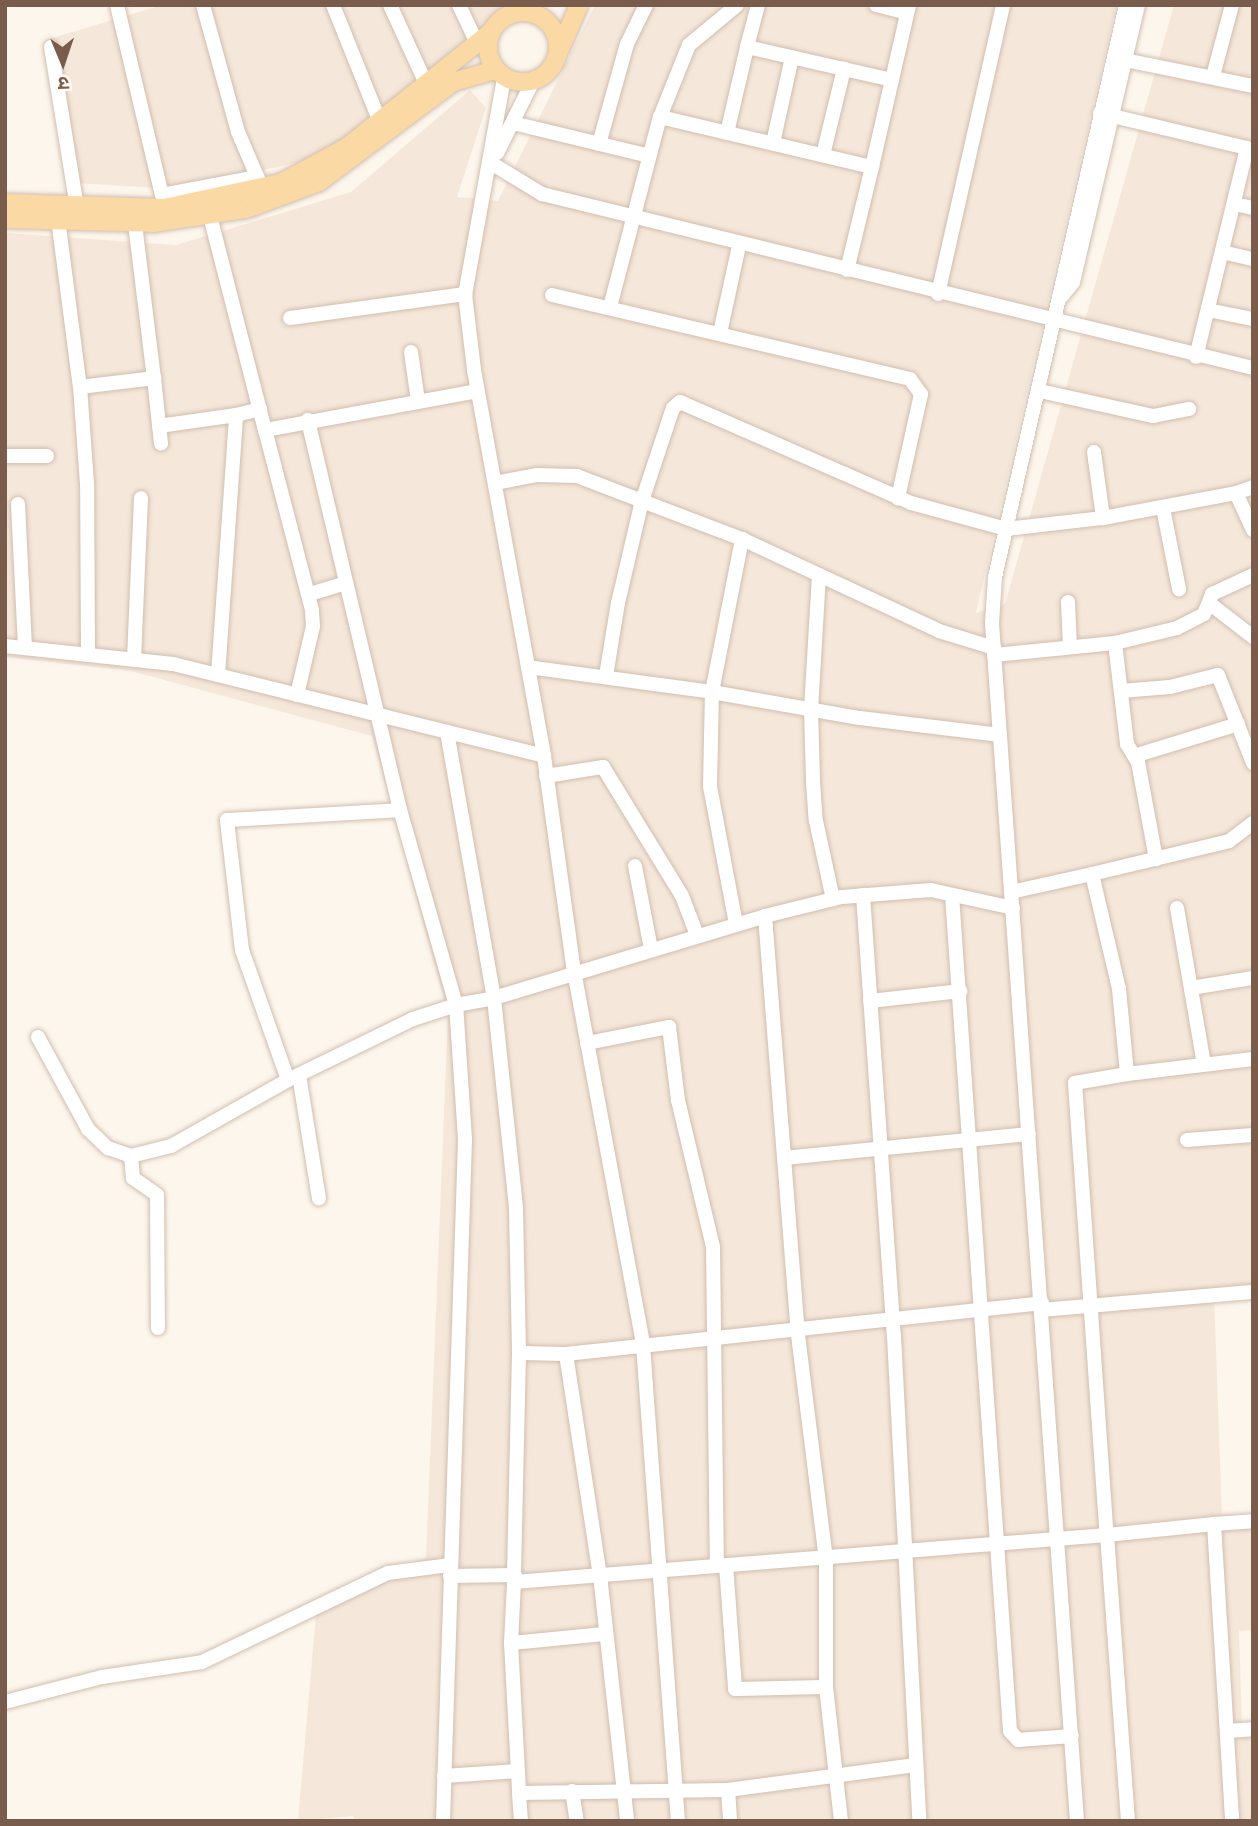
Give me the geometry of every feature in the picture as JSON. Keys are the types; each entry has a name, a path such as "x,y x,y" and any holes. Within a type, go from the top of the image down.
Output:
{"main road":[{"path":"5,219 57,215 77,208 164,208 209,216 264,188 311,169 427,86 522,5"},
{"path":"5,203 57,215 135,224 164,208 264,188 318,182 356,158 453,82 470,74 500,74 533,81 552,67 579,5"},
{"path":"489,32 520,12 541,17 556,34 557,56"},
{"path":"489,32 487,52 500,74"}],"street":[{"path":"117,5 164,208"},
{"path":"203,5 238,132 264,188"},
{"path":"333,5 380,122"},
{"path":"390,5 427,86"},
{"path":"459,5 489,32"},
{"path":"599,144 627,44 646,5"},
{"path":"610,307 631,218 660,117 689,45 737,5"},
{"path":"727,132 758,5"},
{"path":"847,270 908,9 876,5"},
{"path":"938,293 1003,5"},
{"path":"1077,1821 1060,1539 994,652 995,577 1106,115 1126,5"},
{"path":"1106,115 1125,60 1138,5"},
{"path":"1213,76 1232,5"},
{"path":"51,47 77,208"},
{"path":"747,47 892,79"},
{"path":"772,143 792,57"},
{"path":"1125,60 1253,86"},
{"path":"823,155 844,69"},
{"path":"500,74 491,163 465,294 477,390 544,756 574,971 643,1345 657,1571 677,1821"},
{"path":"491,163 533,81"},
{"path":"1106,115 1250,149 1196,357"},
{"path":"660,117 872,167"},
{"path":"513,123 649,156"},
{"path":"491,163 542,194 631,218 739,246 1056,319 1196,357 1253,368"},
{"path":"1234,204 1253,208"},
{"path":"57,215 80,387 87,484 88,653"},
{"path":"209,216 310,594 313,626 297,695"},
{"path":"135,224 162,444"},
{"path":"720,334 739,246"},
{"path":"1222,253 1253,259"},
{"path":"290,317 465,294"},
{"path":"552,295 918,384 921,394 898,498"},
{"path":"1208,310 1253,319"},
{"path":"411,352 418,401"},
{"path":"80,387 153,377"},
{"path":"265,430 477,390"},
{"path":"1040,391 1153,416 1189,409"},
{"path":"606,676 642,501 673,408 680,402 898,498 1006,529 1163,508 1253,487"},
{"path":"159,426 260,410"},
{"path":"218,675 236,415"},
{"path":"308,420 400,810 456,1004 465,1139 443,1821"},
{"path":"1094,452 1103,518"},
{"path":"5,456 47,456"},
{"path":"495,482 537,475 577,476 742,539 940,631 994,652 1115,643 1178,628 1204,614 1212,594 1253,575"},
{"path":"1236,493 1253,530"},
{"path":"134,659 141,498"},
{"path":"18,504 25,647"},
{"path":"1163,508 1179,589"},
{"path":"736,924 710,786 712,692 742,539"},
{"path":"819,575 811,709 816,821 833,899"},
{"path":"310,594 345,583"},
{"path":"1068,602 1070,647"},
{"path":"1209,603 1252,638"},
{"path":"1115,643 1127,744 1134,756 1156,859"},
{"path":"5,646 134,659 218,675 544,756"},
{"path":"528,667 606,676 811,709 1000,735"},
{"path":"1121,691 1170,687 1218,674 1253,763"},
{"path":"1134,756 1238,724"},
{"path":"447,732 494,998 516,1209 519,1353 511,1643 521,1821"},
{"path":"547,776 603,767 682,896 697,935"},
{"path":"318,1198 293,1078 242,950 227,820 400,810"},
{"path":"1012,892 1230,841 1253,823"},
{"path":"635,866 651,949"},
{"path":"1092,874 1119,989 1127,1074"},
{"path":"38,1037 88,1129 108,1148 131,1156 171,1146 293,1078 413,1018 456,1004 494,998 574,971 736,924 833,899 931,890 1013,908"},
{"path":"863,895 893,1318 919,1821"},
{"path":"952,895 995,1545 1012,1736 1018,1740 1072,1736"},
{"path":"1177,908 1204,1064"},
{"path":"765,916 797,1327 826,1560 826,1687 841,1821"},
{"path":"1191,988 1253,978"},
{"path":"870,1000 960,991"},
{"path":"587,1043 669,1027 678,1100 713,1247 715,1338 712,1444 734,1689 826,1687"},
{"path":"1128,1821 1075,1083 1253,1059"},
{"path":"784,1158 1029,1134"},
{"path":"1187,1140 1253,1135"},
{"path":"131,1156 133,1178 157,1195 158,1328"},
{"path":"519,1353 566,1354 981,1309 1091,1308 1253,1292"},
{"path":"566,1354 600,1575 627,1821"},
{"path":"5,1702 102,1677 202,1662 388,1573 450,1571 514,1579 600,1575 826,1560 1253,1521"},
{"path":"1214,1524 1232,1821"},
{"path":"511,1643 605,1634"},
{"path":"1227,1731 1253,1729"},
{"path":"519,1793 625,1792 676,1788 728,1790 836,1772 915,1765"},
{"path":"444,1776 518,1771"},
{"path":"728,1790 730,1821"},
{"path":"572,1791 577,1821"}],"shaded area":[{"path":"162,5 508,5 336,154 176,189 75,183 46,40"},
{"path":"595,5 1116,5 976,613 1005,604 1174,5 1253,5 1253,1294 1214,1294 1222,1517 1253,1520 1253,1630 1239,1631 1242,1725 1253,1725 1253,1821 355,1821 353,1816 298,1821 316,1614 352,1590 426,1558 448,1014 372,736 131,671 5,657 5,233 176,245 351,192 470,90 486,108 457,197 498,201"}]}
